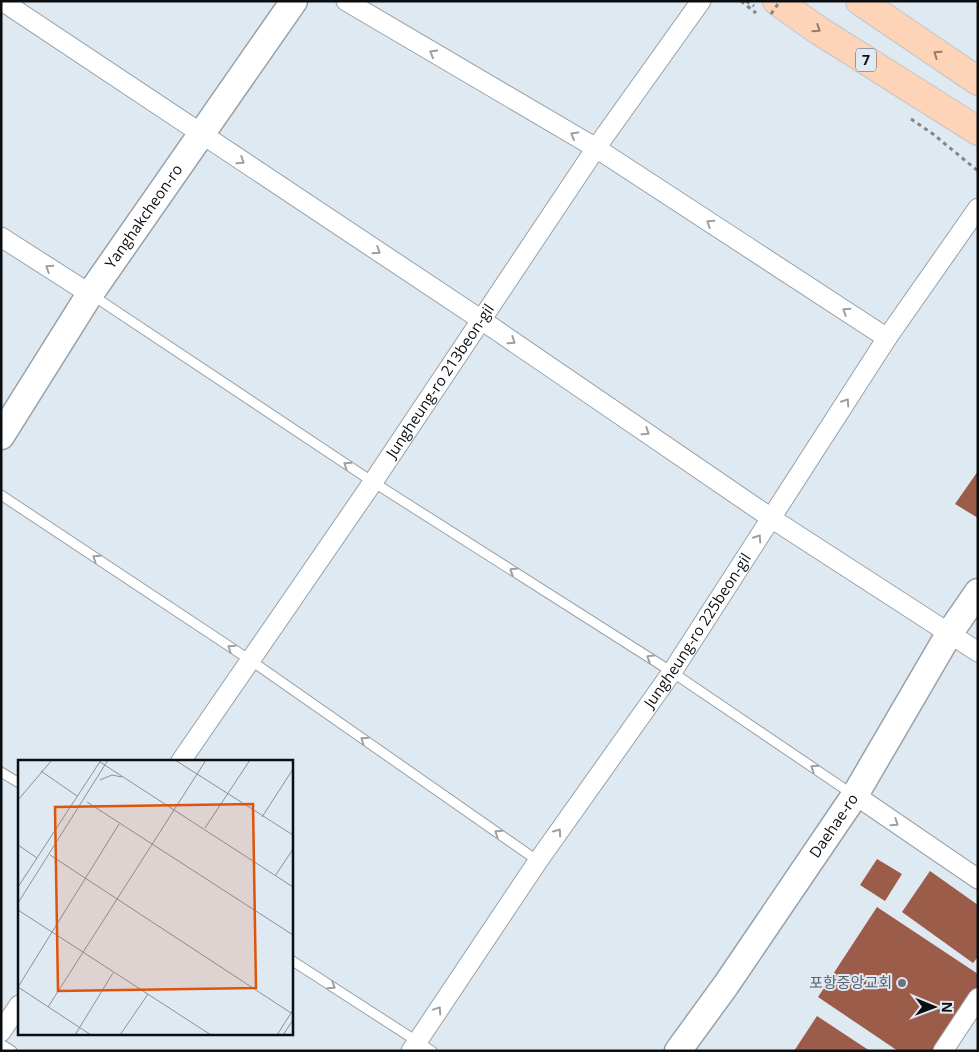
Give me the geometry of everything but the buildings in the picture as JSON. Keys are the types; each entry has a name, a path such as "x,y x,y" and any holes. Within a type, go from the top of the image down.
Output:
{"main road":[{"name":"Yanghakcheon-ro","path":"1,436 90,294 294,1"},
{"path":"860,1 978,81"},
{"name":"7","path":"776,6 966,124"},
{"path":"966,124 978,148"},
{"name":"Daehae-ro","path":"678,1051 726,985 855,795 949,634 978,592"}],"street":[{"path":"2,1 480,319 771,518 978,652"},
{"path":"346,1 596,148 887,338"},
{"name":"Jungheung-ro 213beon-gil","path":"182,760 373,482 480,319 596,148 701,1"},
{"name":"Jungheung-ro 225beon-gil","path":"420,1047 538,861 672,672 887,338 978,208"},
{"path":"1,237 90,294"},
{"path":"855,795 978,879"},
{"path":"943,1051 978,998"},
{"path":"1,1032 18,1006"}],"lane":[{"path":"90,294 373,482 672,672 855,795"},
{"path":"1,495 250,660 538,861"},
{"path":"1,772 18,782"},
{"path":"292,961 420,1047"},
{"path":"1,1044 12,1051"}],"place":[{"name":"포항중앙교회","path":"902,983"}]}
